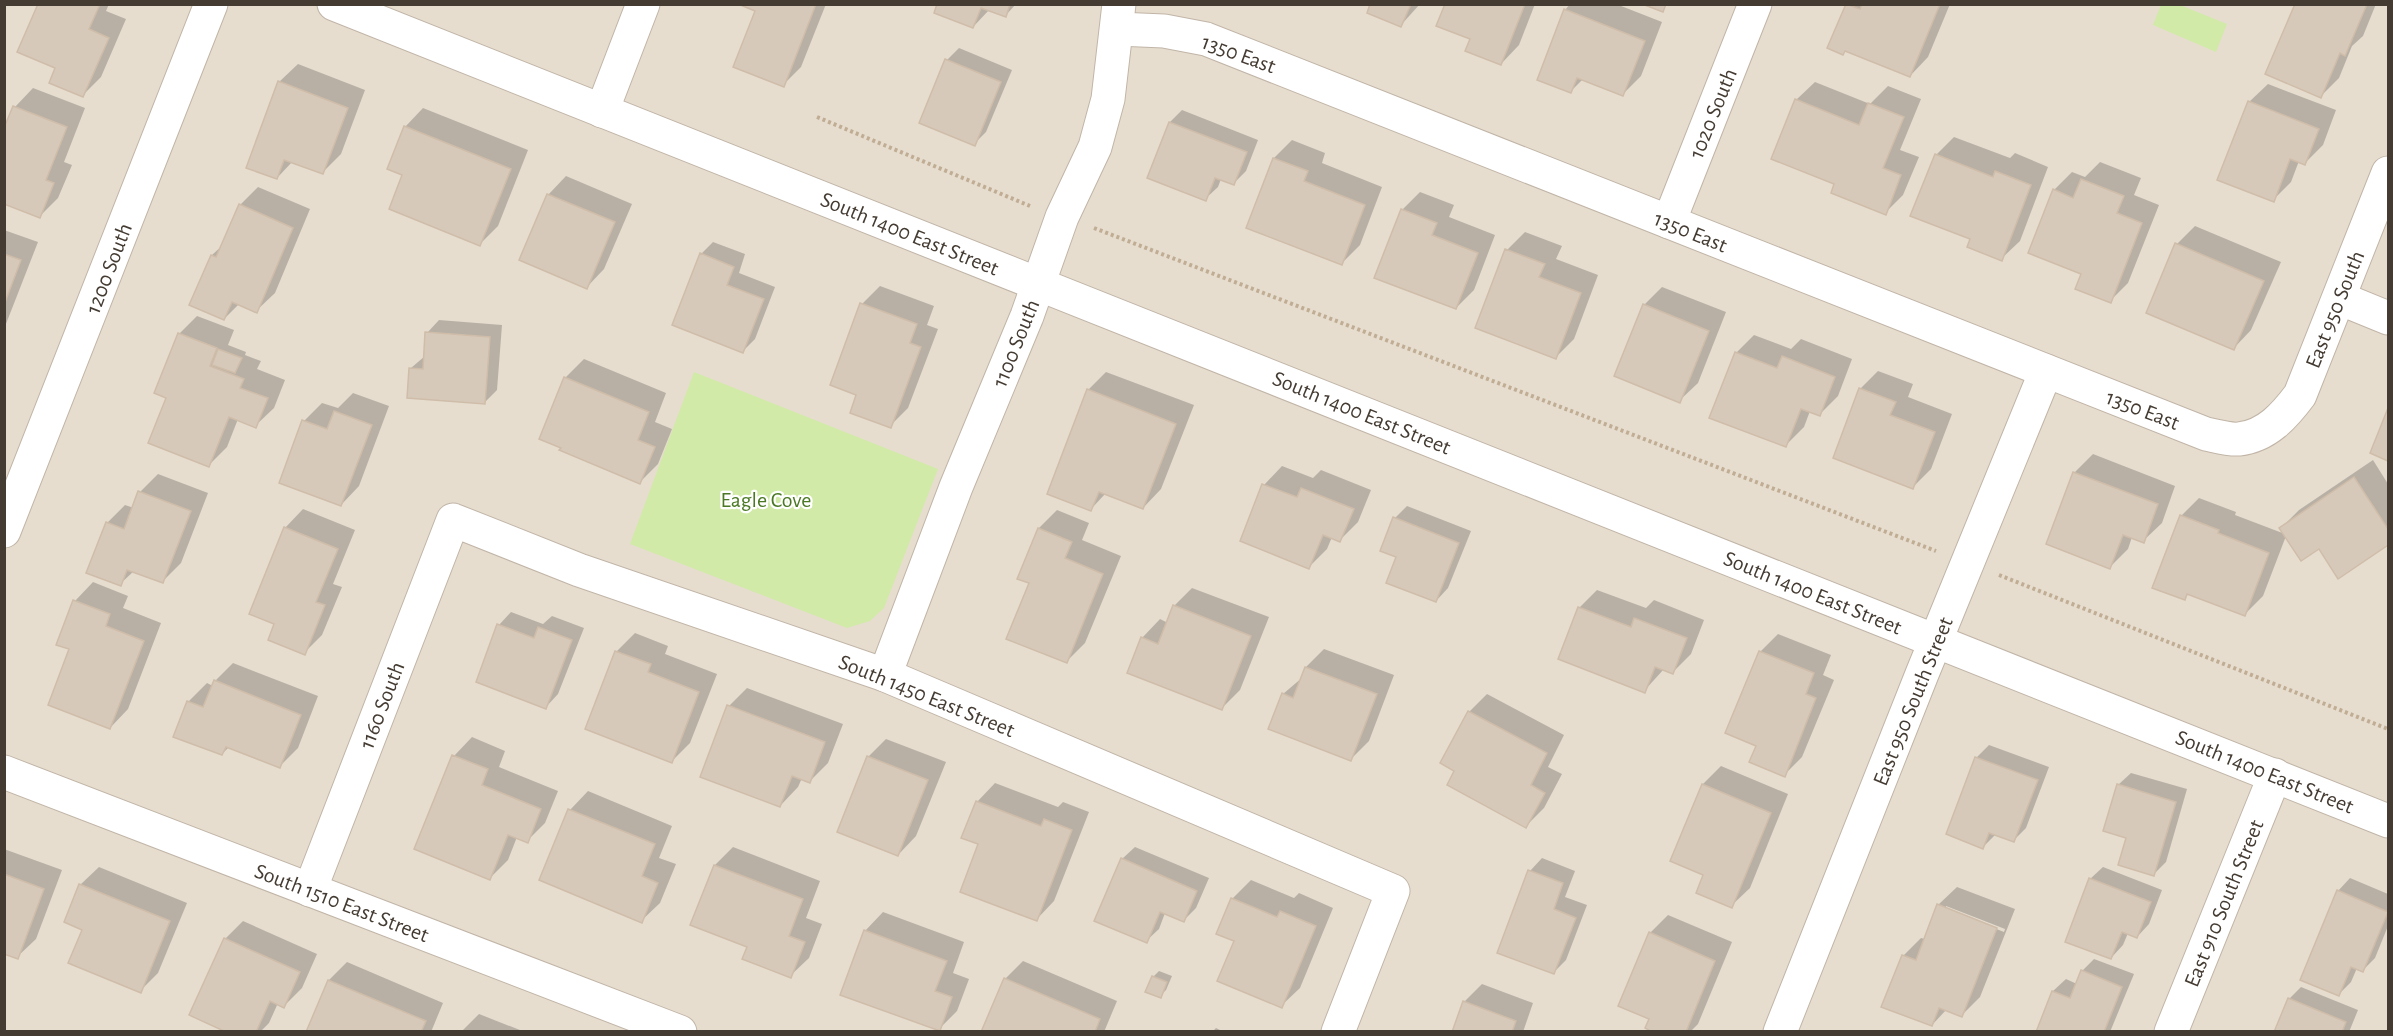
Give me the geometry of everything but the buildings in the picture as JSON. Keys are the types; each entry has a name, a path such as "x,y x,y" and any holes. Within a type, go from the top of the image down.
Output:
{"street":[{"name":"1200 South","path":"4,531 211,4"},
{"name":"South 1400 East Street","path":"334,4 2275,775 2388,822"},
{"path":"602,111 643,4"},
{"name":"1020 South","path":"1669,222 1755,4"},
{"name":"1350 East","path":"1118,17 1164,31 1206,39 2206,434 2239,440 2262,432"},
{"name":"1100 South","path":"885,675 1062,217 1095,147 1108,99 1118,17"},
{"name":"East 950 South","path":"2262,432 2283,417 2300,395 2388,173"},
{"path":"2338,298 2388,318"},
{"name":"East 950 South Street","path":"1780,1032 2046,371"},
{"name":"South 1450 East Street","path":"453,520 579,570 885,675 1393,891 1338,1032"},
{"name":"1160 South","path":"310,890 453,520"},
{"name":"South 1510 East Street","path":"4,772 310,890 627,1022 680,1032"},
{"name":"East 910 South Street","path":"2171,1032 2275,775"}],"path":[{"path":"817,117 1019,202"},
{"path":"1110,234 1919,545"},
{"path":"2005,578 2388,729"}],"shaded area":[{"path":"5,5 2388,5 2388,1031 5,1031"}],"green space":[{"path":"2161,5 2180,5 2227,24 2216,52 2153,25"},
{"name":"Eagle Cove","path":"694,372 938,469 884,608 870,621 847,628 630,544"}]}
